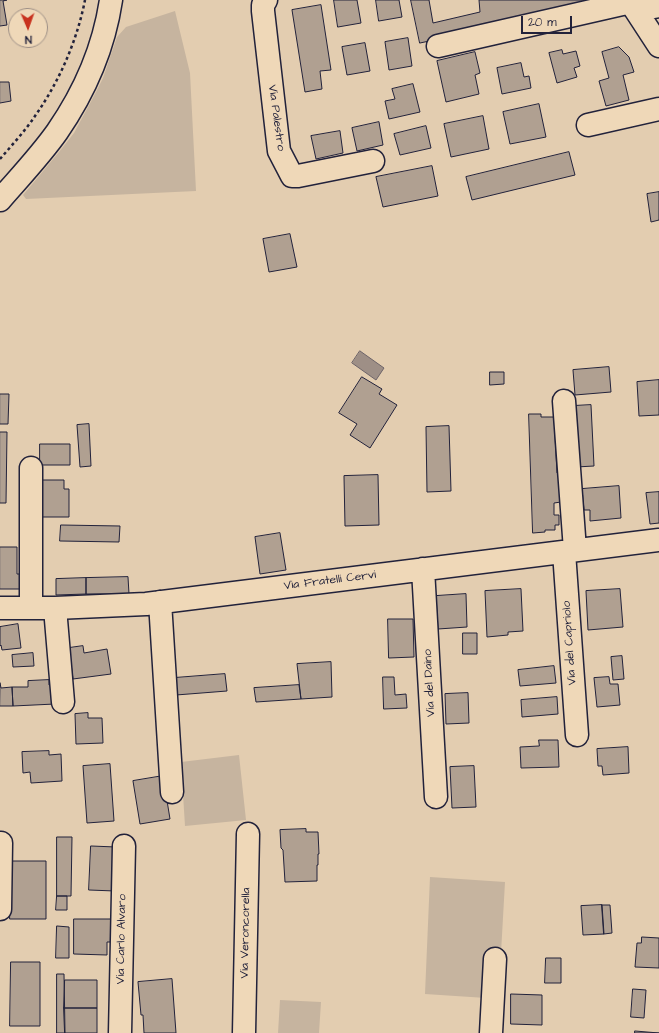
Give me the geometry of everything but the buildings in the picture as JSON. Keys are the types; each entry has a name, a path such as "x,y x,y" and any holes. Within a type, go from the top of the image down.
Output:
{"street":[{"path":"0,200 48,144 73,106 95,60 110,8 124,0"},
{"name":"Via Palestro","path":"266,0 263,4 263,11 279,151 292,176 373,161"},
{"path":"438,46 632,4 659,6"},
{"path":"632,4 659,46"},
{"path":"588,126 659,109"},
{"name":"Via del Capriolo","path":"564,401 577,735"},
{"path":"31,468 31,608"},
{"name":"Via Fratelli Cervi","path":"0,608 131,606 659,540"},
{"name":"Via del Daino","path":"422,569 436,797"},
{"path":"160,602 172,792"},
{"path":"55,608 63,702"},
{"name":"Via Veroncorella","path":"244,1033 248,834"},
{"path":"0,843 0,910"},
{"name":"Via Carlo Alvaro","path":"120,1033 124,846"},
{"path":"491,1033 495,959"}],"path":[{"path":"0,159 30,123 48,97 70,49 78,28 85,0"}],"shaded area":[{"path":"175,11 190,73 196,191 26,199 23,195 74,133 103,78 117,37 126,27"},
{"path":"360,351 384,368 376,380 352,363"},
{"path":"239,755 246,820 185,826 181,762"},
{"path":"430,877 505,882 501,953 486,998 425,994"},
{"path":"280,1000 321,1002 319,1033 278,1033"}]}
